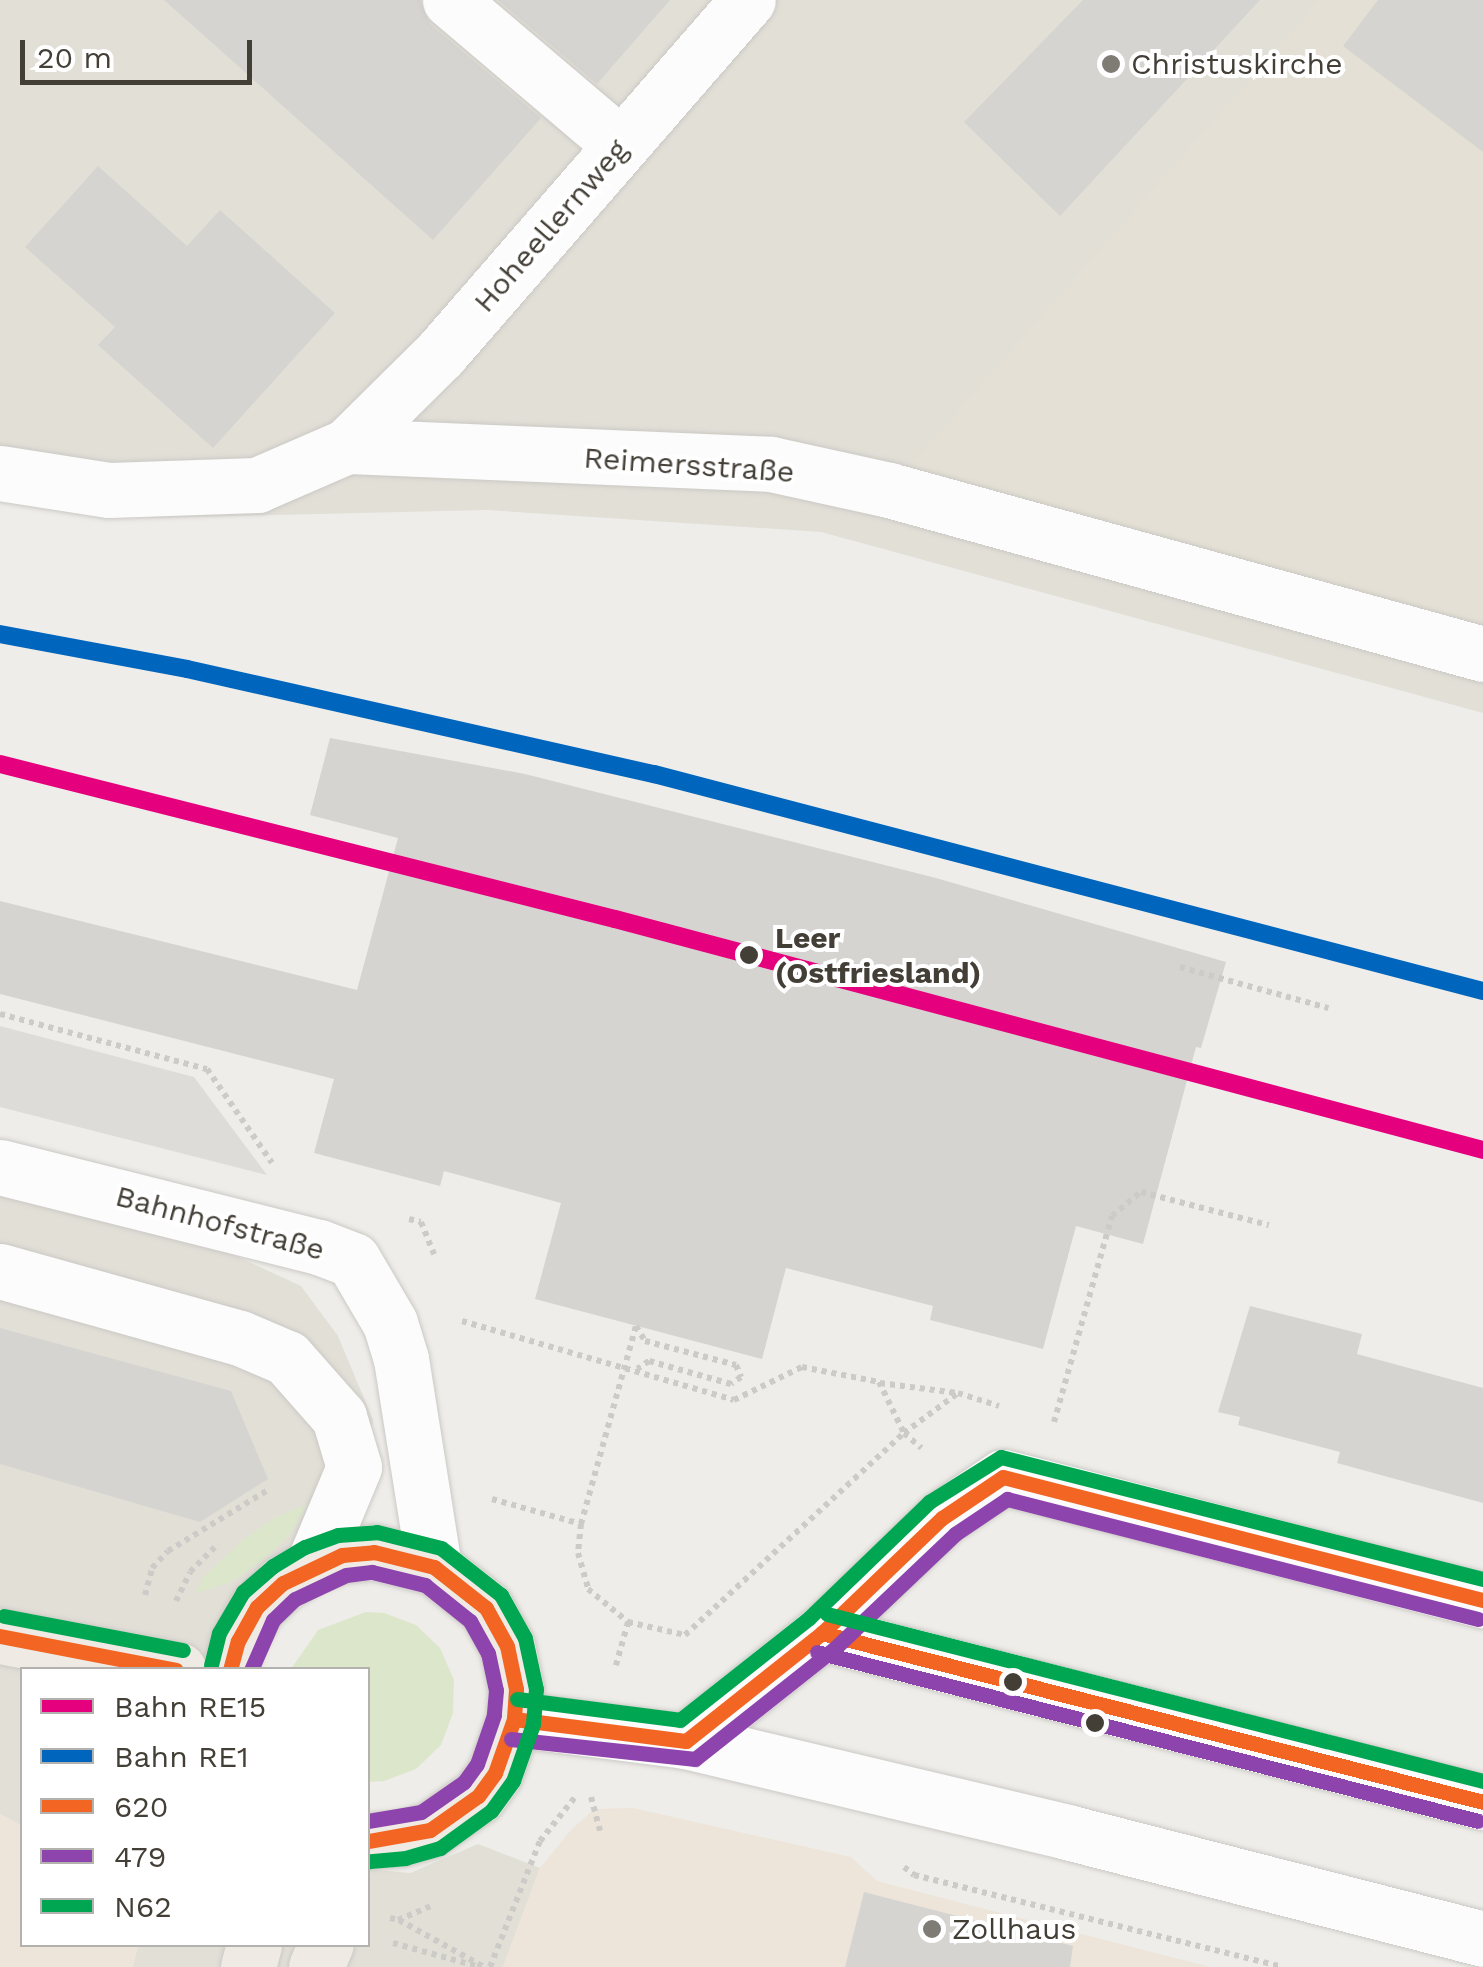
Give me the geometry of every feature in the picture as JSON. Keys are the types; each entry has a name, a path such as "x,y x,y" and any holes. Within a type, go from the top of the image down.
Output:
{"main road":[{"path":"231,1667 238,1640 258,1607 283,1583 313,1564 342,1555 430,1540 498,1626 514,1668 514,1718 495,1772 478,1796 375,1866"},
{"path":"0,1636 163,1667"}],"street":[{"path":"450,0 621,145"},
{"name":"Hoheellernweg","path":"347,446 440,354 748,0"},
{"name":"Reimersstraße","path":"0,474 108,490 257,485 347,446 771,464 889,490 1483,654"},
{"name":"Bahnhofstraße","path":"0,1166 319,1247 353,1260 390,1323 402,1358 430,1540"},
{"path":"0,1271 240,1338 287,1358 339,1417 354,1466 313,1564"},
{"path":"686,1741 822,1633 942,1518 1004,1477 1483,1600"},
{"path":"822,1633 1483,1802"},
{"path":"514,1718 686,1741 1067,1832 1483,1938"}],"path":[{"path":"1180,968 1328,1008"},
{"path":"1054,1423 1112,1216 1141,1192 1268,1225"},
{"path":"636,1370 649,1361 731,1384 741,1376 736,1365 645,1340 636,1326 626,1368 734,1400 802,1366 958,1393"},
{"path":"581,1524 578,1553 588,1588 628,1622 685,1636 904,1433 880,1382"},
{"path":"168,1667 184,1581 226,1537"},
{"path":"598,1727 628,1622"},
{"path":"484,1967 540,1841 587,1782 601,1834"},
{"path":"901,1864 914,1875 1282,1967"},
{"path":"375,1866 398,1920 484,1967"},
{"path":"398,1920 443,1901"},
{"path":"386,1942 484,1967"}],"shaded area":[{"path":"0,0 1483,0 1483,713 821,532 487,510 153,518 0,480"},
{"path":"1320,0 1483,0 1483,654 889,490"},
{"path":"0,1026 194,1077 267,1175 0,1107"},
{"path":"0,1185 206,1242 301,1286 338,1336 373,1420 355,1539 216,1667 20,1667 20,1825 0,1814"},
{"path":"633,1808 851,1857 877,1881 1210,1967 503,1967 540,1868 570,1831 594,1809"},
{"path":"0,1814 20,1825 20,1947 138,1947 133,1967 0,1967"},
{"path":"478,1844 540,1868 503,1967 133,1967 138,1947 370,1947 370,1869 410,1873"}],"green space":[{"path":"308,1504 289,1536 264,1559 232,1582 196,1593 203,1577 244,1539 277,1516"},
{"path":"366,1612 384,1613 416,1625 440,1648 454,1680 453,1713 441,1745 416,1769 370,1782 370,1667 292,1667 318,1630"}],"building":[{"path":"164,0 420,0 430,24 541,118 433,240"},
{"path":"498,0 670,0 597,84"},
{"name":"Christuskirche","path":"1083,0 1260,0 1060,216 964,122"},
{"path":"1378,0 1483,0 1483,152 1343,46"},
{"path":"98,166 187,246 220,210 335,313 213,448 98,345 115,327 25,247"},
{"path":"330,738 525,774 936,878 1226,962 1201,1048 1196,1047 1143,1244 1076,1226 1043,1349 930,1320 933,1306 786,1268 762,1359 535,1299 561,1203 444,1171 440,1186 314,1153 334,1079 0,994 0,901 357,990 398,838 310,815"},
{"path":"1250,1306 1362,1334 1357,1354 1483,1388 1483,1503 1337,1463 1340,1452 1238,1425 1240,1417 1218,1412"},
{"path":"0,1328 231,1391 268,1479 200,1522 0,1464"},
{"name":"Zollhaus","path":"864,1892 1073,1946 1070,1967 845,1967"}],"rail line":[{"name":"RE1","path":"0,634 187,669 654,774 1483,991"},
{"name":"RE15","path":"0,764 615,919 1483,1150"}],"transit line":[{"name":"N62","path":"517,1699 680,1720 809,1618 929,1502 1001,1457 1483,1579"},
{"name":"620","path":"514,1719 686,1741 822,1633 942,1518 1003,1477 1483,1600"},
{"name":"479","path":"511,1739 695,1759 834,1649 955,1534 1007,1499 1478,1619"},
{"name":"N62","path":"211,1665 219,1633 243,1592 273,1566 305,1547 338,1535 377,1532 441,1548 501,1595 525,1638 536,1689 533,1724 513,1781 491,1811 440,1848 406,1858 370,1861"},
{"name":"620","path":"231,1667 238,1641 257,1607 283,1583 342,1555 374,1552 434,1567 486,1608 507,1646 516,1689 514,1719 495,1773 478,1796 430,1830 370,1841"},
{"name":"479","path":"252,1667 273,1620 295,1599 346,1575 372,1572 425,1585 470,1621 488,1653 496,1690 494,1715 477,1764 464,1782 421,1812 370,1821"},
{"name":"N62","path":"827,1614 1483,1781"},
{"name":"N62","path":"4,1616 183,1650"},
{"name":"620","path":"822,1633 1483,1802"},
{"name":"620","path":"0,1636 160,1667"},
{"name":"479","path":"817,1652 1478,1821"}],"place":[{"name":"Christuskirche","path":"1111,64"},
{"name":"Leer (Ostfriesland)","path":"749,955"},
{"name":"Zollhaus","path":"932,1929"}]}
